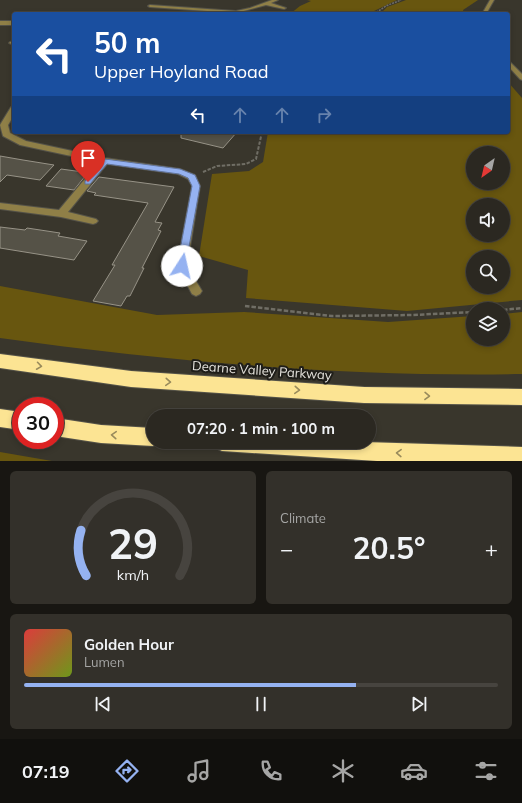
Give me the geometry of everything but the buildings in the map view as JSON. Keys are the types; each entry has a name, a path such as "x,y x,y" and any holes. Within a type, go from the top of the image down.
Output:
{"highway":[{"name":"Dearne Valley Parkway","path":"0,361 132,379 364,395 522,397"},
{"path":"0,418 12,420"},
{"path":"64,428 101,434 146,437"},
{"path":"331,449 394,453 522,456"}],"street":[{"path":"151,0 149,8 236,12 267,4 276,0"},
{"path":"485,12 492,0"},
{"path":"267,4 284,8"},
{"path":"0,23 12,23"},
{"path":"510,63 522,65"},
{"path":"510,63 522,78"},
{"path":"12,112 4,125 3,135 23,143 105,161 180,172 192,177 196,186 182,266 196,290"},
{"path":"61,214 105,161"},
{"path":"0,206 61,214 93,221"}],"path":[{"path":"377,12 386,6 401,0"},
{"path":"192,177 217,166 246,164 256,159 262,134"},
{"path":"245,306 332,316 414,315 466,312"},
{"path":"510,309 522,308"}],"shaded area":[{"path":"307,0 397,0 372,12 292,12 300,6 311,1"},
{"path":"406,0 478,0 463,10 464,12 382,12 387,7"},
{"path":"510,84 522,98 522,300 501,302 466,302 466,305 407,311 246,298 248,270 199,256 212,174 249,171 263,162 268,134 510,134"},
{"path":"0,286 157,315 244,312 388,322 466,316 466,346 510,346 510,313 522,312 522,374 391,373 260,366 195,361 65,347 0,338"},
{"path":"0,452 52,461 0,461"}],"route":[{"path":"88,182 105,161 180,172 192,177 196,186 182,266"}]}
